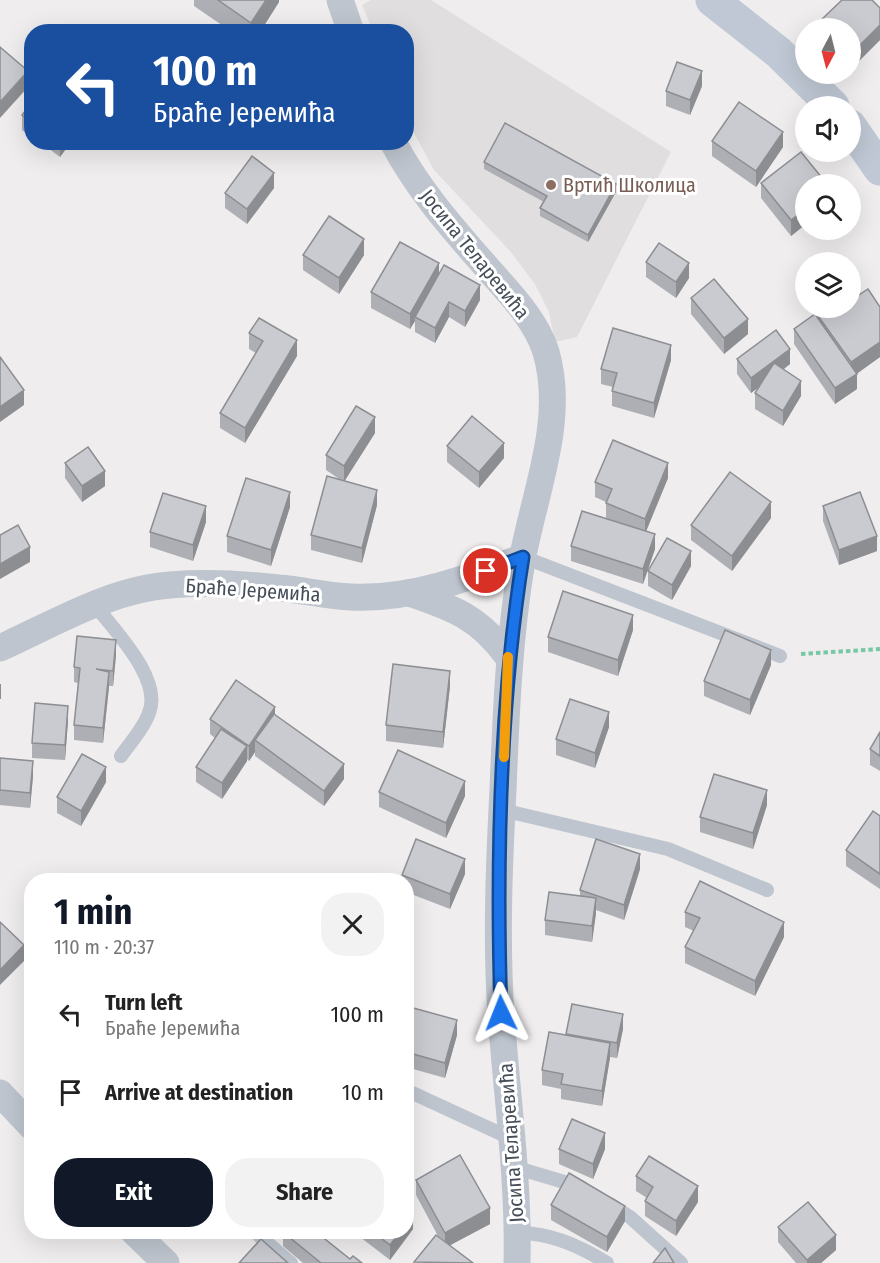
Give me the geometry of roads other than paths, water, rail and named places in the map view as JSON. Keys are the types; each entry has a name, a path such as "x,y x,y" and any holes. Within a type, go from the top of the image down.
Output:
{"street":[{"path":"340,0 348,24"},
{"path":"712,0 785,59 823,96"},
{"path":"861,142 880,169"},
{"name":"Јосипа Теларевића","path":"398,150 436,208 520,305 545,348 552,377 554,406 523,557 508,657 499,966 514,1167 517,1263"},
{"name":"Браће Јеремића","path":"0,648 95,605 168,585 245,585 352,597 409,593 486,571 523,557"},
{"name":"Браће Јеремића","path":"409,593 464,614 495,638 508,657"},
{"path":"0,1093 24,1118"},
{"path":"141,1239 166,1263"}],"lane":[{"path":"523,557 780,656"},
{"path":"95,605 136,658 147,679 152,696 149,713 121,756"},
{"path":"502,810 668,849 767,890"},
{"path":"414,1094 512,1139"},
{"path":"514,1167 574,1184 604,1200 630,1217 681,1263"},
{"path":"517,1233 546,1236 573,1244 607,1263"},
{"path":"263,1239 291,1263"}],"place":[{"name":"Вртић Школица","path":"551,185"}]}
